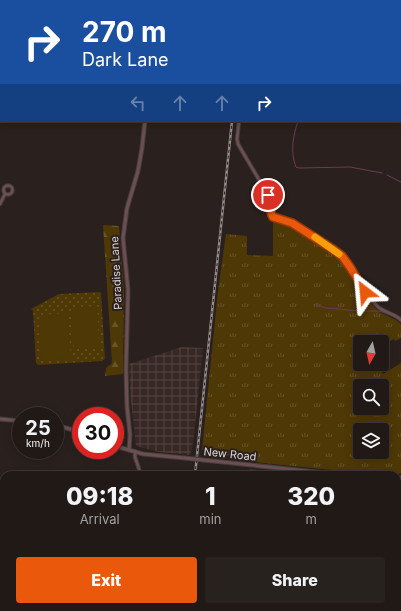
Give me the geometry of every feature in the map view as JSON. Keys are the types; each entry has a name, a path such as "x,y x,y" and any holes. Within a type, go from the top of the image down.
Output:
{"street":[{"name":"Paradise Lane","path":"129,450 130,435 127,406 126,369 128,290 123,238 127,208 138,171 145,122"},
{"path":"239,122 237,139 238,144 268,195 271,215 275,218 292,223 342,256 365,292 377,306 401,320"},
{"path":"8,185 12,188 11,193 5,194 2,187 8,185"},
{"path":"0,204 5,194"},
{"path":"0,419 12,420"},
{"name":"New Road","path":"124,449 135,452 307,471"},
{"path":"135,452 134,457 139,471"}],"shaded area":[{"path":"182,347 203,348 193,443 190,455 159,452 136,446 130,391 129,364"}],"green space":[{"path":"273,221 286,222 310,234 328,247 343,261 376,309 401,324 401,338 395,341 394,339 389,342 389,335 353,335 353,371 381,371 383,374 401,363 401,471 342,471 253,462 202,450 218,291 226,234 247,236 247,255 273,256"},
{"path":"103,225 119,226 124,291 123,374 105,376 106,368 112,363"},
{"path":"100,292 105,359 102,361 38,365 36,363 33,311 31,309 59,294"},
{"path":"97,306 99,348 74,349 71,307"},
{"path":"68,313 71,359 41,361 39,315"},
{"path":"250,469 268,471 250,471"}],"waterway":[{"path":"298,122 293,144 293,156 296,167 350,167 382,173"},
{"path":"387,175 401,182"},
{"path":"315,304 326,308 379,311 391,315"}],"railway":[{"path":"195,471 232,122"}],"slow traffic":[{"path":"315,237 327,244 339,254"}],"route":[{"path":"268,195 271,215 273,217 292,223 327,244 342,256 357,276 365,292"}]}
